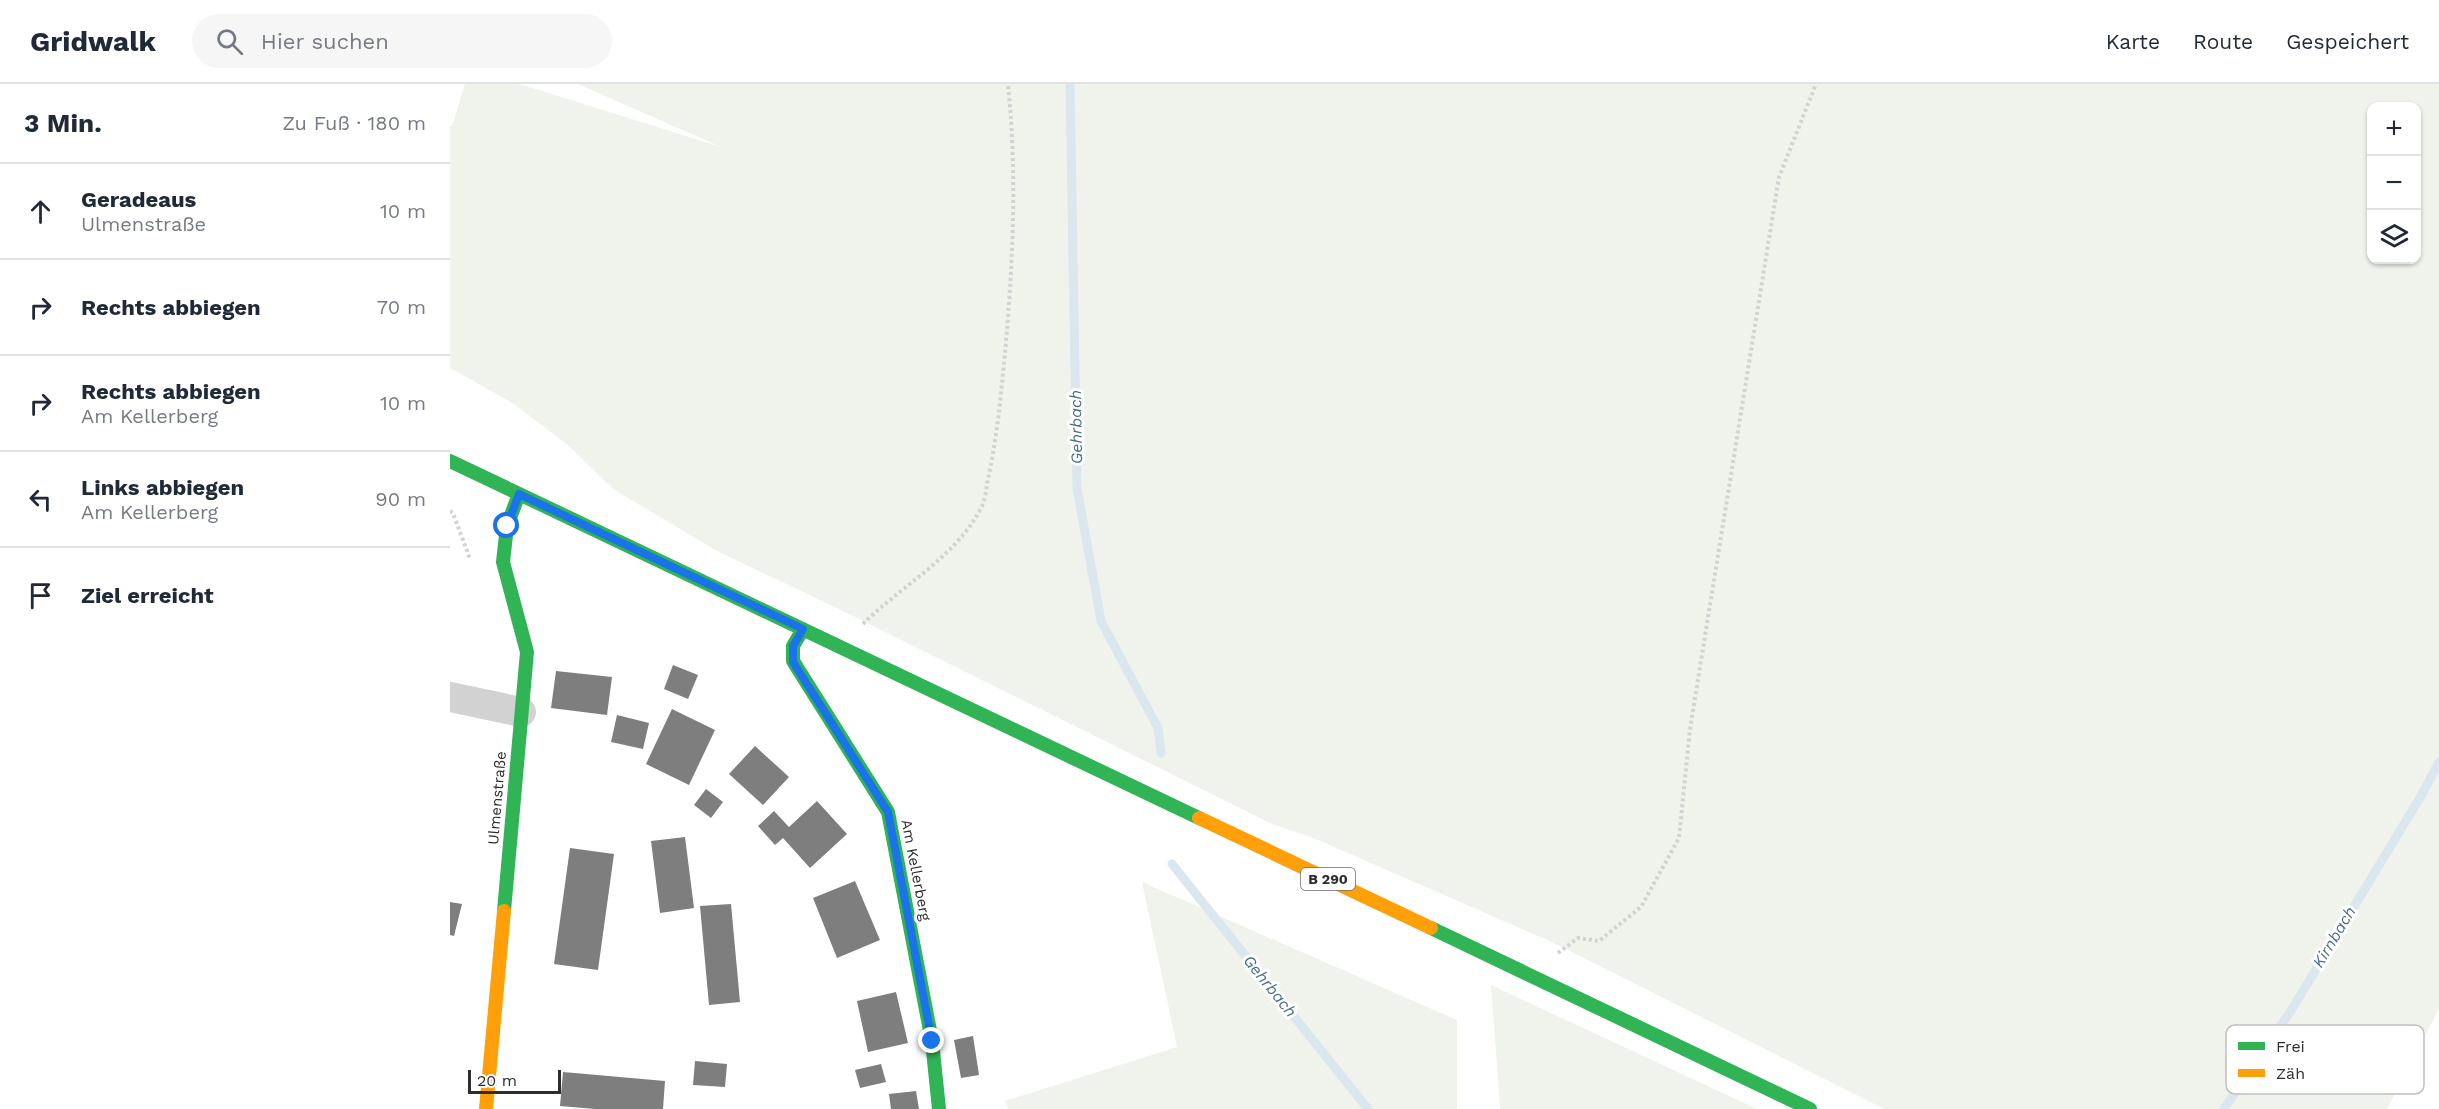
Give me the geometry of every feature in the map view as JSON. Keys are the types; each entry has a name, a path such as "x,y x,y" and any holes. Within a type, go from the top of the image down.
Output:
{"main road":[{"name":"B 290","path":"450,461 1810,1109"},
{"name":"Ulmenstraße","path":"486,1109 527,652 503,562 507,526 519,494"},
{"name":"Am Kellerberg","path":"803,629 793,646 793,662 888,812 932,1041 939,1109"}],"street":[{"path":"450,697 521,712"}],"path":[{"path":"846,649 858,629 878,609 933,566 964,532 982,505 995,449 1011,303 1013,138 1008,84"},
{"path":"1538,979 1548,961 1578,938 1599,941 1641,907 1679,838 1690,729 1779,177 1816,84"}],"shaded area":[{"path":"465,84 520,84 721,147 578,84 2439,84 2439,1009 2424,1038 2424,1025 2226,1025 2226,1094 2395,1094 2387,1109 1884,1109 1554,943 1311,837 1272,824 717,551 613,489 569,446 514,404 450,368 450,126 452,126"},
{"path":"1142,882 1457,1020 1457,1109 1008,1109 1005,1101 1177,1047"},
{"path":"1491,985 1757,1109 1500,1109"}],"building":[{"path":"673,665 698,675 688,699 664,689"},
{"path":"556,671 612,677 607,715 551,708"},
{"path":"672,709 715,730 689,785 646,764"},
{"path":"617,715 649,723 643,749 611,742"},
{"path":"755,746 789,777 763,805 729,774"},
{"path":"706,789 723,802 711,818 694,805"},
{"path":"817,801 847,834 810,868 783,838 775,845 758,826 774,811 789,827"},
{"path":"685,837 694,908 660,913 651,841"},
{"path":"570,848 614,854 598,970 554,964"},
{"path":"855,881 880,940 837,958 813,898"},
{"path":"450,902 462,904 454,936 450,935"},
{"path":"731,904 740,1002 709,1005 700,906"},
{"path":"896,992 908,1043 868,1052 857,1001"},
{"path":"973,1036 979,1075 961,1078 954,1040"},
{"path":"695,1061 727,1064 725,1087 693,1085"},
{"path":"881,1064 886,1082 860,1088 855,1070"},
{"path":"563,1072 665,1081 663,1109 595,1109 560,1106"},
{"path":"916,1091 919,1109 891,1109 889,1094"}],"waterway":[{"name":"Gehrbach","path":"1070,84 1077,488 1101,621 1158,728 1161,753"},
{"name":"Kirnbach","path":"2281,1025 2421,796 2439,762"},
{"name":"Gehrbach","path":"1172,864 1368,1109"},
{"name":"Kirnbach","path":"2224,1109 2234,1094"}],"traffic: fast":[{"path":"450,461 1199,818"},
{"path":"504,911 527,652 503,562 507,526 519,494"},
{"path":"803,629 793,646 793,661 888,812 932,1041 939,1109"},
{"path":"1431,928 1810,1109"}],"traffic: slow":[{"path":"1199,818 1431,928"},
{"path":"486,1109 504,911"}],"route":[{"path":"507,526 519,494 803,629 793,646 793,662 888,812 932,1041"}]}
